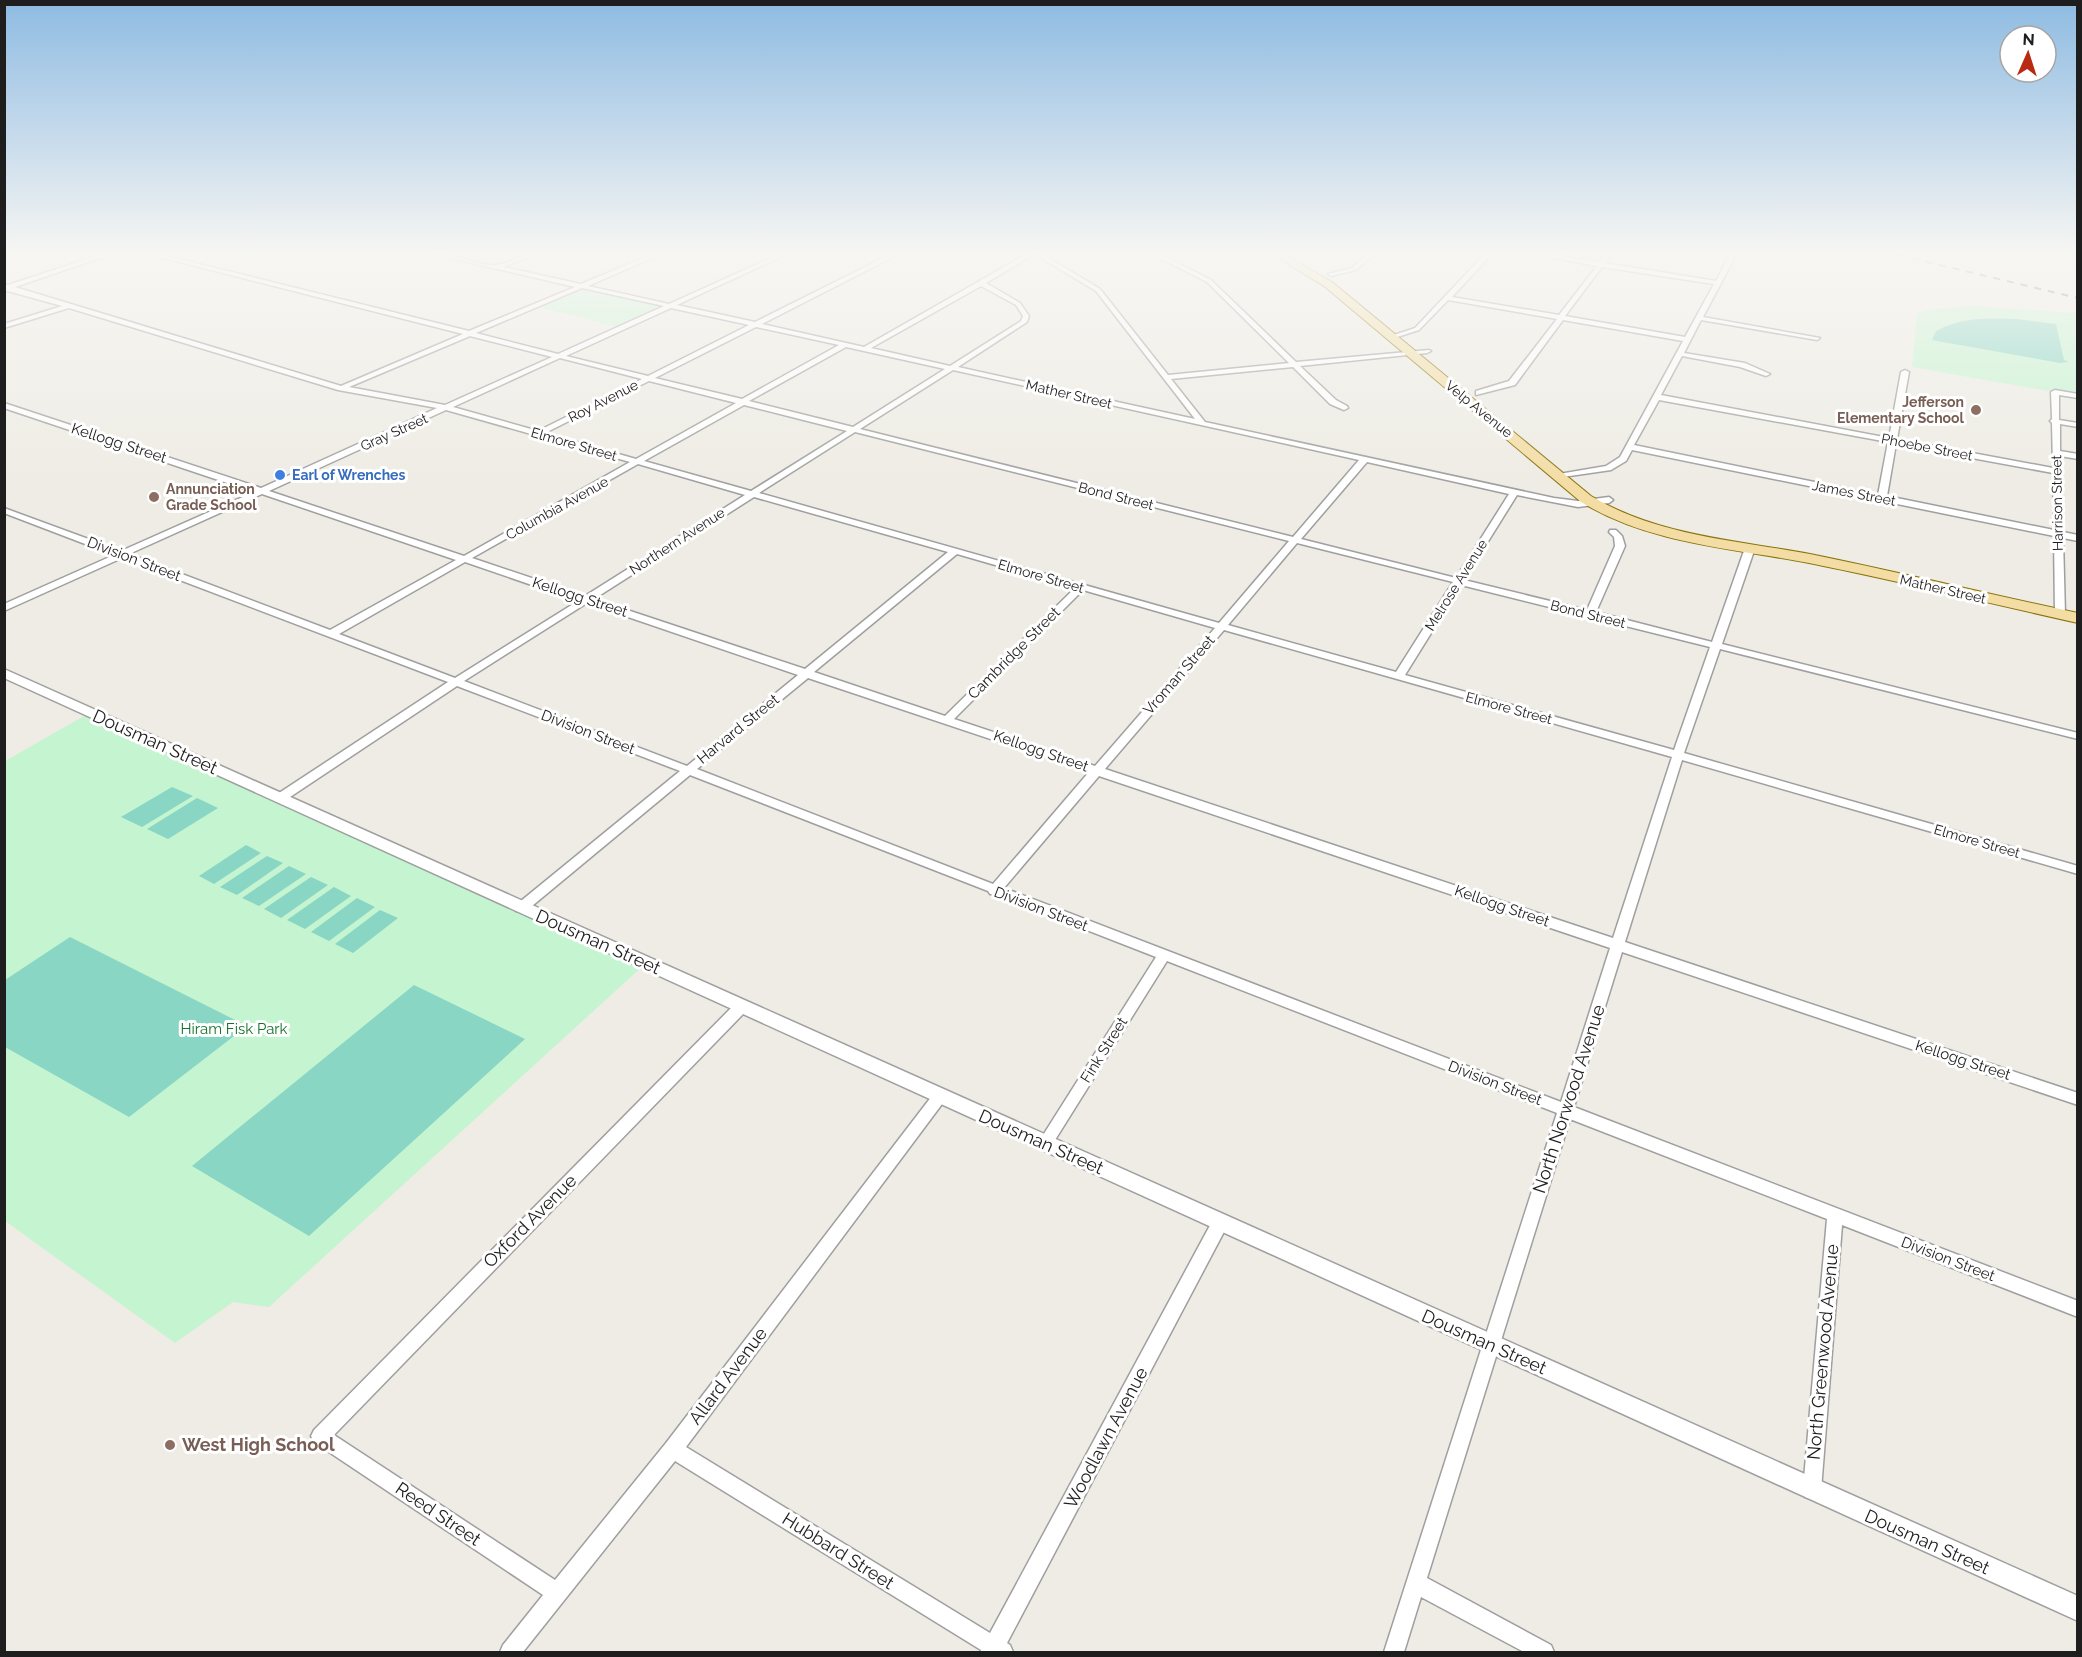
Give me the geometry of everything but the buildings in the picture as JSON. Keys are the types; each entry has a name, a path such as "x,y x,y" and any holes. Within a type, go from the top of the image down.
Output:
{"main road":[{"name":"Velp Avenue","path":"1385,332 1592,503"},
{"name":"Velp Avenue","path":"1406,334 1483,396"},
{"path":"1563,462 1609,500"},
{"name":"Mather Street","path":"1609,500 1658,519 1809,559"},
{"name":"Mather Street","path":"1592,503 1627,520 1653,528 1809,559 2078,618"}],"street":[{"name":"Elmore Street","path":"160,332 341,388 447,408 2078,870"},
{"name":"Bond Street","path":"460,332 2078,736"},
{"path":"341,388 471,332"},
{"name":"Gray Street","path":"4,608 613,332"},
{"name":"Roy Avenue","path":"538,434 738,332"},
{"name":"Mather Street","path":"790,332 1514,493 1563,503 1592,503 1609,500"},
{"path":"865,349 894,332"},
{"name":"Northern Avenue","path":"280,798 456,682 1007,332"},
{"path":"1131,332 1203,424"},
{"path":"1263,332 1333,402 1344,408"},
{"path":"1391,337 1410,332"},
{"path":"1483,396 1512,383 1549,332"},
{"path":"1648,332 1686,339"},
{"path":"1559,476 1613,466 1623,459 1690,332"},
{"path":"1784,332 1817,338"},
{"name":"Columbia Avenue","path":"332,634 844,345"},
{"path":"1166,376 1427,351"},
{"path":"1680,354 1742,366 1766,374"},
{"path":"1882,498 1905,372"},
{"name":"Harrison Street","path":"2060,615 2055,392 2078,396"},
{"name":"Phoebe Street","path":"1657,397 2056,471"},
{"name":"Kellogg Street","path":"4,405 2078,1099"},
{"path":"2054,421 2078,425"},
{"name":"James Street","path":"1631,447 2078,538"},
{"path":"2056,453 2078,457"},
{"name":"Vroman Street","path":"994,891 1364,460"},
{"name":"Melrose Avenue","path":"1398,677 1514,493"},
{"name":"Division Street","path":"4,510 688,770 994,891 2078,1309"},
{"path":"1590,615 1620,546 1618,536 1613,532"},
{"name":"North Norwood Avenue","path":"1394,1653 1678,755 1750,548"},
{"name":"Harvard Street","path":"521,908 954,552"},
{"name":"Cambridge Street","path":"947,720 1081,587"},
{"name":"Dousman Street","path":"4,673 2078,1610"},
{"name":"Fink Street","path":"1045,1143 1163,956"},
{"name":"Oxford Avenue","path":"320,1436 741,1007"},
{"name":"Allard Avenue","path":"510,1653 673,1449 940,1096"},
{"name":"North Greenwood Avenue","path":"1812,1490 1834,1215"},
{"name":"Woodlawn Avenue","path":"996,1651 1221,1223"},
{"name":"Reed Street","path":"320,1436 557,1593"},
{"name":"Hubbard Street","path":"673,1449 996,1651"},
{"path":"1416,1583 1544,1653"}],"green space":[{"path":"1915,332 2077,332 2077,396 1912,367"},
{"path":"1935,332 2058,332 2064,360 2069,362 2060,363 1932,340"},
{"name":"Hiram Fisk Park","path":"91,712 645,964 269,1307 233,1302 175,1343 5,1221 5,761"},
{"path":"172,787 193,796 142,827 121,817"},
{"path":"197,798 218,808 168,839 147,829"},
{"path":"246,845 261,853 214,884 199,876"},
{"path":"267,856 283,863 237,895 220,887"},
{"path":"289,866 306,874 259,906 242,898"},
{"path":"311,877 328,885 281,918 264,909"},
{"path":"334,887 351,896 305,929 287,920"},
{"path":"357,898 375,907 329,941 311,932"},
{"path":"380,910 398,918 353,953 335,944"},
{"path":"70,937 247,1026 129,1117 5,1047 5,980"},
{"path":"414,985 525,1039 309,1236 192,1166"}],"place":[{"name":"Jefferson Elementary School","path":"1976,410"},
{"name":"Earl of Wrenches","path":"280,475"},
{"name":"Annunciation Grade School","path":"154,497"},
{"name":"West High School","path":"170,1445"}]}
